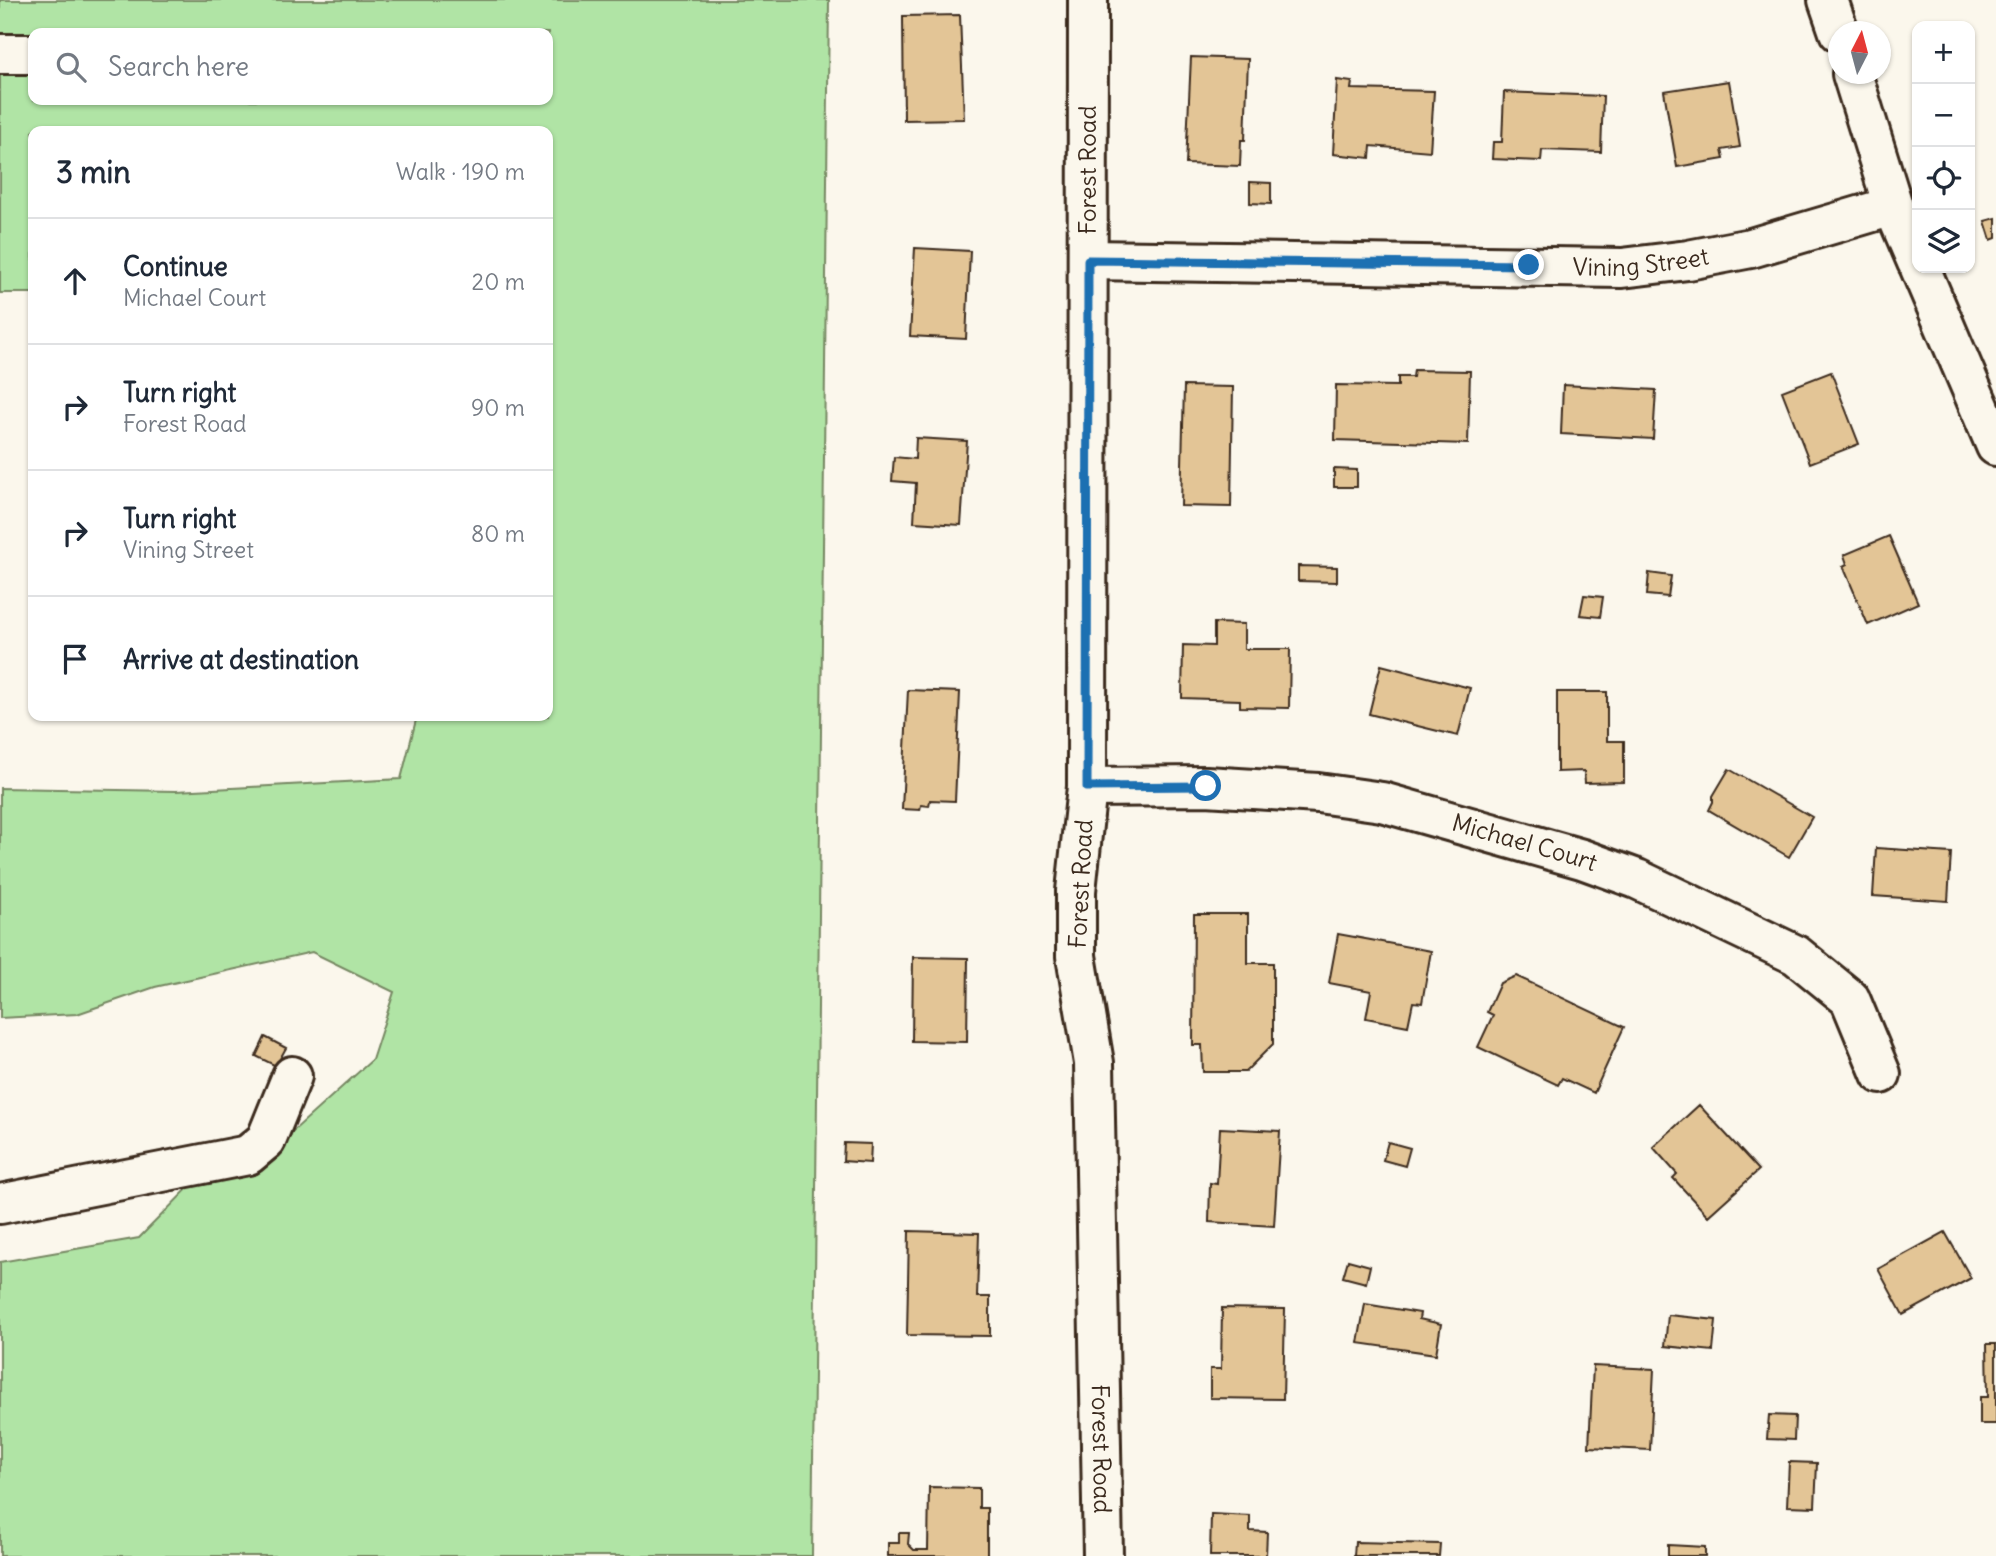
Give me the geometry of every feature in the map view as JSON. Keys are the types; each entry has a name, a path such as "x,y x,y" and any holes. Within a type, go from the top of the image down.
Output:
{"street":[{"name":"Forest Road","path":"1088,0 1087,787 1076,891 1076,956 1094,1063 1104,1556"},
{"path":"1828,0 1835,21"},
{"path":"0,54 28,54"},
{"path":"1855,84 1893,206 1912,250"},
{"name":"Vining Street","path":"1088,260 1622,268 1688,260 1751,248 1893,206"},
{"path":"1922,273 1996,446"},
{"name":"Michael Court","path":"1087,787 1206,786 1318,793 1382,802 1593,863 1637,879 1796,955 1850,999 1881,1074"},
{"path":"0,1204 248,1155 266,1140 292,1076"}],"green space":[{"path":"0,0 829,0 812,1556 0,1556 0,1262 139,1238 197,1179 271,1151 372,1060 394,992 312,952 155,987 77,1014 0,1018 0,788 176,791 401,779 416,721 553,721 553,126 28,126 28,293 0,293"}],"building":[{"path":"960,15 964,119 904,120 903,16"},
{"path":"1191,57 1248,59 1245,140 1241,140 1240,166 1186,164"},
{"path":"1337,80 1352,82 1351,89 1434,91 1430,151 1371,146 1370,158 1333,154"},
{"path":"1729,81 1740,147 1722,150 1724,159 1677,167 1664,91"},
{"path":"1504,92 1603,96 1601,152 1542,150 1541,161 1492,159 1493,142 1502,142"},
{"path":"1250,182 1271,183 1271,204 1250,203"},
{"path":"1996,218 1996,238 1991,240 1985,221"},
{"path":"915,248 970,251 966,339 910,336"},
{"path":"1414,370 1470,371 1468,444 1335,440 1336,385 1398,386 1398,377 1413,377"},
{"path":"1831,372 1859,444 1810,463 1782,391"},
{"path":"1563,385 1656,390 1653,439 1561,434"},
{"path":"1184,386 1233,387 1231,507 1181,506"},
{"path":"916,438 967,441 961,525 914,522 916,483 892,481 894,457 915,459"},
{"path":"1334,469 1357,470 1357,487 1334,487"},
{"path":"1889,536 1918,603 1868,625 1843,566 1847,564 1844,555"},
{"path":"1298,566 1337,567 1337,582 1298,581"},
{"path":"1649,573 1671,576 1668,597 1647,595"},
{"path":"1584,595 1603,597 1600,617 1580,615"},
{"path":"1214,623 1244,624 1244,649 1290,649 1289,708 1240,707 1240,700 1182,698 1183,645 1214,646"},
{"path":"1381,665 1470,688 1458,736 1369,714"},
{"path":"908,690 960,692 955,801 930,800 929,806 921,805 920,810 902,809"},
{"path":"1557,692 1607,692 1607,741 1624,741 1624,782 1585,783 1584,771 1557,772"},
{"path":"1729,769 1812,817 1789,857 1709,810 1713,796"},
{"path":"1876,848 1951,853 1948,901 1873,896"},
{"path":"1194,914 1248,914 1248,963 1273,963 1273,1044 1245,1072 1203,1072 1202,1045 1193,1045"},
{"path":"1338,934 1431,951 1422,1003 1413,1002 1408,1026 1366,1018 1371,991 1329,983"},
{"path":"913,957 968,958 967,1042 912,1041"},
{"path":"1516,976 1624,1027 1594,1093 1562,1078 1558,1085 1478,1047 1493,1015 1487,1012 1500,983"},
{"path":"265,1037 286,1048 276,1066 256,1056"},
{"path":"1699,1105 1759,1170 1708,1216 1673,1178 1677,1174 1653,1147"},
{"path":"1220,1128 1280,1131 1274,1226 1209,1222 1210,1183 1217,1184"},
{"path":"1388,1142 1410,1148 1405,1166 1383,1160"},
{"path":"844,1143 871,1144 870,1163 843,1161"},
{"path":"909,1231 979,1233 977,1297 990,1297 990,1336 907,1335"},
{"path":"1945,1232 1971,1278 1903,1315 1878,1269"},
{"path":"1348,1260 1370,1266 1366,1283 1343,1277"},
{"path":"1365,1304 1420,1313 1419,1319 1441,1324 1436,1354 1358,1343"},
{"path":"1222,1308 1285,1309 1283,1399 1210,1398 1210,1369 1221,1369"},
{"path":"1668,1315 1716,1320 1713,1351 1665,1346"},
{"path":"1987,1344 1996,1344 1996,1424 1980,1424 1980,1397 1988,1397"},
{"path":"1593,1366 1654,1369 1650,1450 1589,1447"},
{"path":"1769,1415 1795,1416 1794,1440 1767,1439"},
{"path":"1789,1462 1817,1463 1815,1507 1787,1506"},
{"path":"929,1487 979,1488 979,1508 987,1508 987,1556 888,1556 888,1543 899,1543 899,1533 909,1533 908,1544 914,1550 928,1550"},
{"path":"1211,1514 1250,1516 1250,1531 1267,1532 1266,1556 1210,1556"},
{"path":"1355,1542 1440,1544 1439,1556 1354,1556"},
{"path":"1668,1545 1705,1547 1705,1556 1668,1556"}],"route":[{"path":"1206,786 1087,787 1088,260 1529,265"}]}
